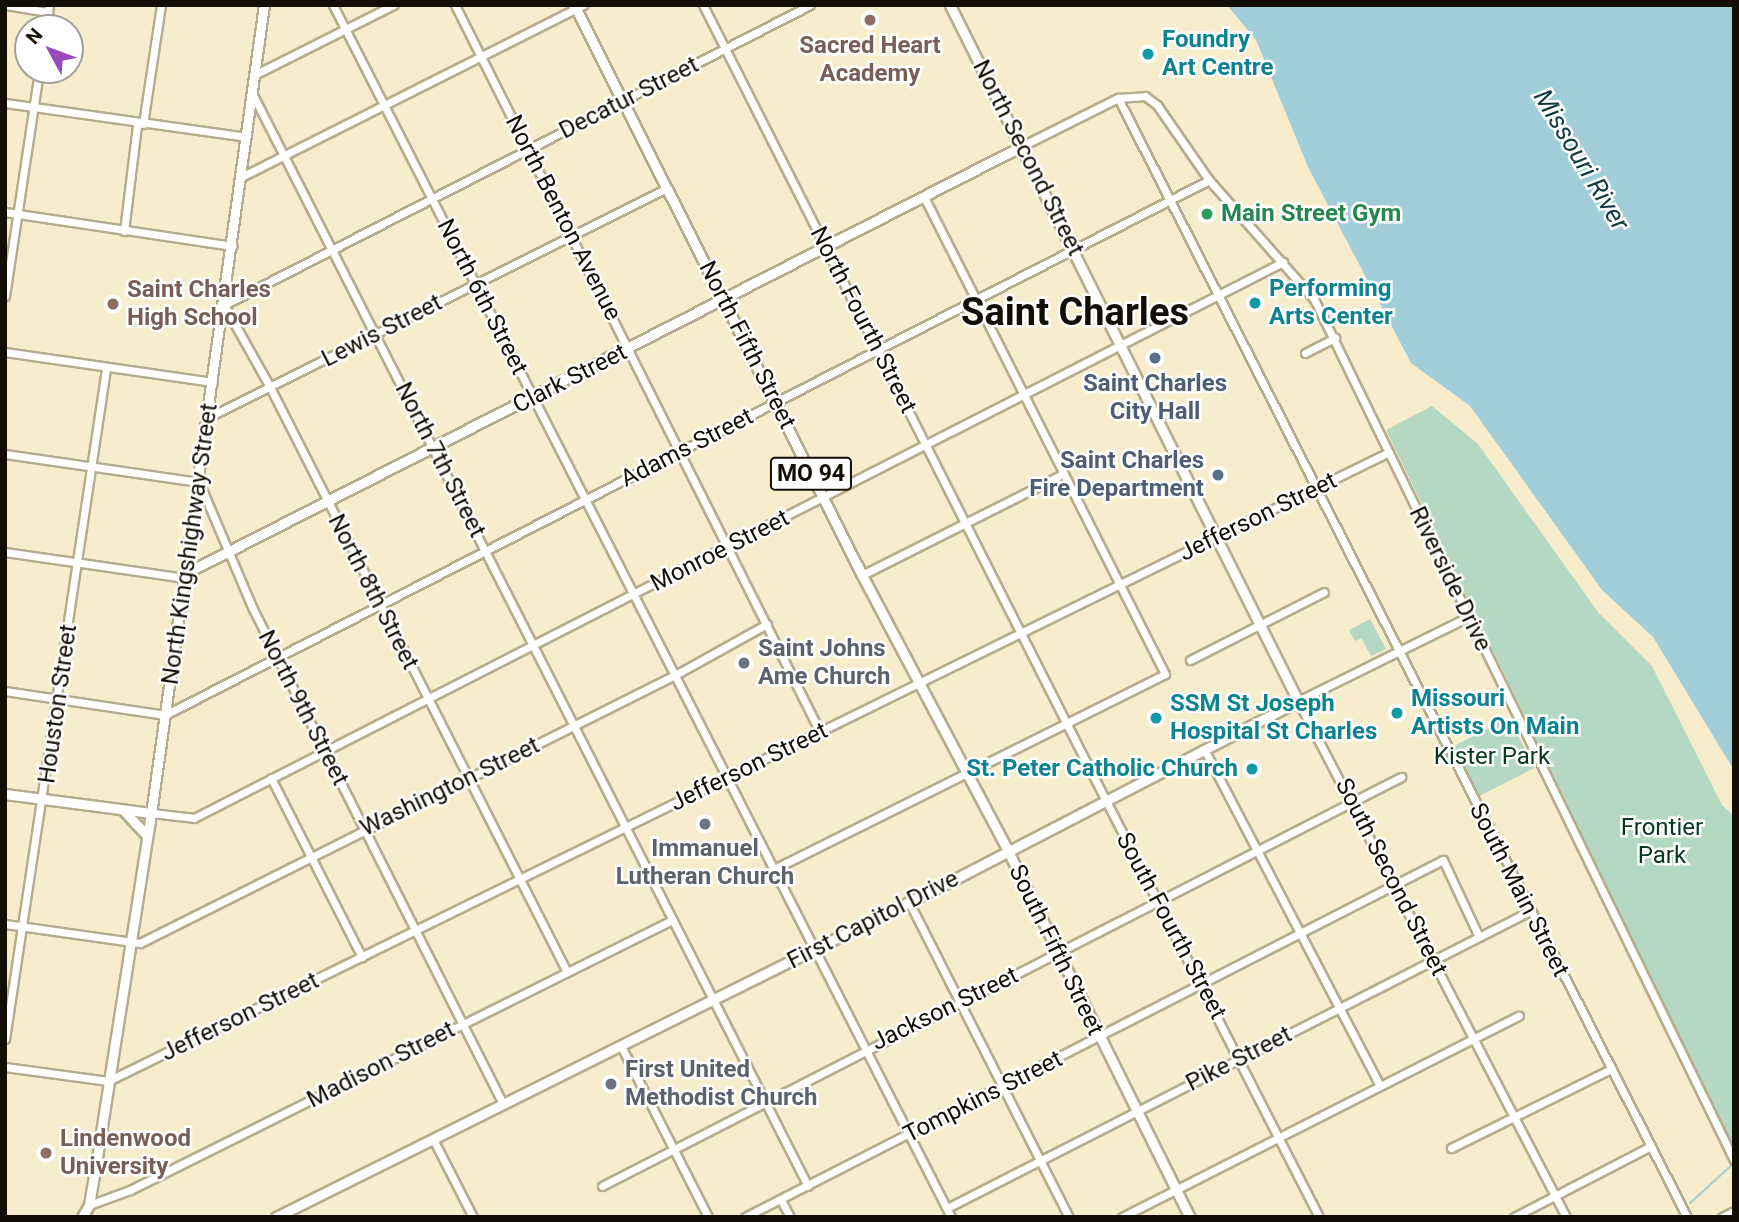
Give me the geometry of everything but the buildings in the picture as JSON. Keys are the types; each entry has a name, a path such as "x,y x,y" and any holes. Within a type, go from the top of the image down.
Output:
{"main road":[{"name":"North Kingshighway Street","path":"89,1205 148,836 209,417 264,5"},
{"name":"North Second Street","path":"950,5 1020,147 1124,345 1217,537"},
{"name":"North Fifth Street","path":"578,6 723,300 920,684"},
{"name":"Clark Street","path":"185,578 229,552 1020,147"},
{"name":"South Second Street","path":"1217,537 1298,701"},
{"name":"South Fifth Street","path":"920,684 1009,851 1056,954 1190,1217"},
{"name":"First Capitol Drive","path":"276,1217 909,902 1298,701"},
{"path":"5,794 151,813"},
{"path":"123,810 148,836"},
{"path":"82,1217 89,1205"},
{"path":"89,1205 92,1217"}],"street":[{"path":"6,5 48,9"},
{"path":"124,231 160,5"},
{"name":"North 6th Street","path":"333,5 951,1217"},
{"path":"254,75 393,5"},
{"name":"North Benton Avenue","path":"455,5 820,732"},
{"name":"North Fourth Street","path":"703,5 1023,635"},
{"name":"Decatur Street","path":"223,305 810,5"},
{"path":"241,177 578,6"},
{"path":"5,296 37,84"},
{"name":"North 7th Street","path":"252,93 808,1186"},
{"name":"Riverside Drive","path":"1118,98 1138,94 1152,100 1209,180 1314,299 1732,1157"},
{"name":"Clark Street","path":"1020,147 1118,98"},
{"name":"South Main Street","path":"1118,98 1396,651 1687,1217"},
{"path":"5,103 140,125 246,137"},
{"name":"Adams Street","path":"165,715 1076,251 1209,180"},
{"name":"Lewis Street","path":"209,417 667,188"},
{"path":"772,870 1165,674 924,197"},
{"path":"5,212 232,246"},
{"name":"Monroe Street","path":"151,813 194,818 1283,262"},
{"name":"North 8th Street","path":"223,305 270,387 567,972"},
{"path":"1305,353 1335,338"},
{"path":"5,352 106,369 213,382"},
{"name":"Houston Street","path":"5,1039 60,699 106,369"},
{"name":"Jefferson Street","path":"108,1081 519,882 725,777 1023,635 1389,452"},
{"path":"5,454 199,482"},
{"path":"862,575 1063,474"},
{"name":"North 9th Street","path":"199,482 278,657 503,1104"},
{"path":"5,552 185,578"},
{"path":"1190,660 1324,592"},
{"name":"First Capitol Drive","path":"1298,701 1468,617"},
{"name":"Washington Street","path":"131,942 140,943 575,726 767,624"},
{"name":"South Fourth Street","path":"1023,635 1158,902 1241,1058 1319,1217"},
{"path":"5,691 165,715"},
{"name":"South Second Street","path":"1298,701 1566,1217"},
{"path":"1204,749 1380,1086"},
{"name":"Jackson Street","path":"602,1186 765,1104 866,1048 961,1004 1401,777"},
{"path":"271,778 362,957"},
{"name":"Tompkins Street","path":"745,1217 910,1135 1443,860 1479,937"},
{"path":"909,902 1069,1217"},
{"name":"Pike Street","path":"947,1208 1530,911"},
{"name":"Madison Street","path":"89,1205 130,1190 672,920"},
{"path":"5,925 131,942"},
{"path":"1122,1217 1519,1016"},
{"path":"621,1046 708,1217"},
{"path":"5,1067 108,1081"},
{"path":"1451,1148 1611,1069"},
{"path":"433,1139 473,1217"},
{"path":"1514,1217 1651,1146"},
{"path":"781,1200 790,1217"},
{"path":"1722,1217 1734,1211"}],"green space":[{"name":"Frontier Park","path":"1432,406 1478,444 1598,612 1652,666 1722,805 1734,816 1734,1148 1386,430"},
{"path":"1370,619 1386,649 1371,656 1361,638 1355,641 1349,630"},
{"name":"Kister Park","path":"1509,718 1534,768 1477,797 1452,747"}],"water":[{"name":"Missouri River","path":"1227,5 1734,5 1734,770 1653,637 1602,590 1470,406 1411,363 1308,167 1256,40"}],"waterway":[{"path":"1690,1203 1733,1164"}],"place":[{"name":"Sacred Heart Academy","path":"870,20"},
{"name":"Foundry Art Centre","path":"1148,54"},
{"name":"Main Street Gym","path":"1207,214"},
{"name":"Performing Arts Center","path":"1255,303"},
{"name":"Saint Charles High School","path":"113,304"},
{"name":"Saint Charles City Hall","path":"1155,358"},
{"name":"Saint Charles Fire Department","path":"1218,475"},
{"name":"Saint Johns Ame Church","path":"744,663"},
{"name":"Missouri Artists On Main","path":"1397,713"},
{"name":"SSM St Joseph Hospital St Charles","path":"1156,718"},
{"name":"St. Peter Catholic Church","path":"1252,769"},
{"name":"Immanuel Lutheran Church","path":"705,824"},
{"name":"First United Methodist Church","path":"611,1084"},
{"name":"Lindenwood University","path":"46,1153"}],"district":[{"name":"Saint Charles","path":"1075,313"}]}
